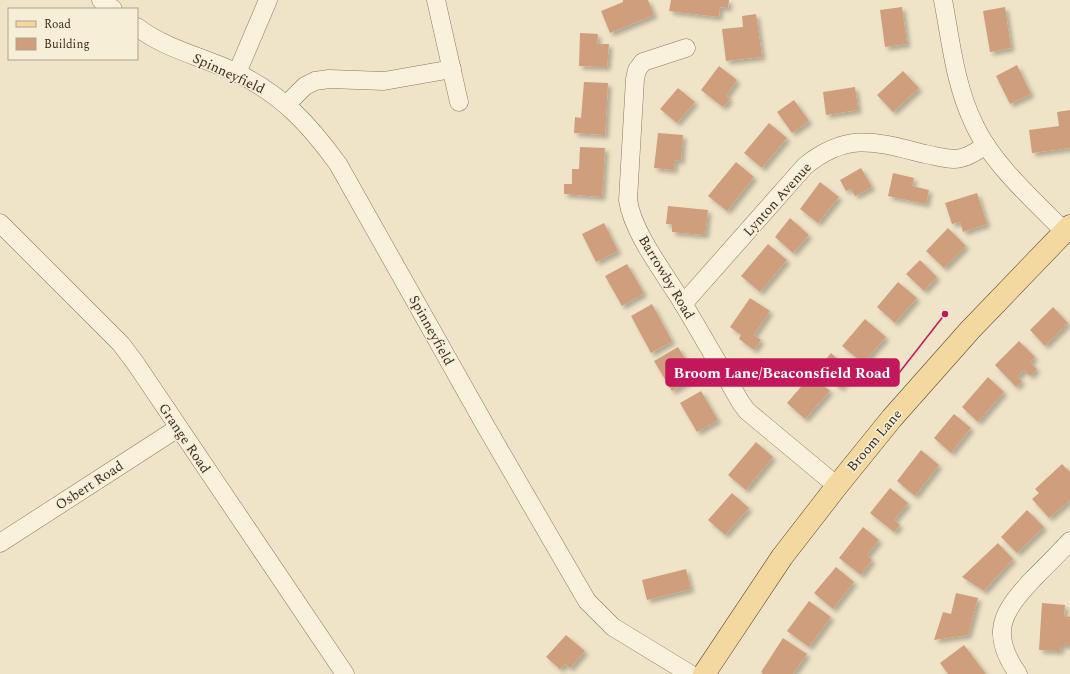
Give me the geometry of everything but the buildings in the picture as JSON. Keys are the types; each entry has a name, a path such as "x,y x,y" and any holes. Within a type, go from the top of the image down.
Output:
{"main road":[{"name":"Broom Lane","path":"704,674 782,557 892,418 956,345 1067,228"}],"street":[{"path":"101,0 112,8"},
{"path":"237,73 268,0"},
{"path":"436,0 459,102"},
{"path":"944,0 960,86 974,125 986,145 1021,187 1067,228"},
{"name":"Spinneyfield","path":"138,28 153,39 237,73 267,90 287,104 317,136 338,164 489,432 587,601 613,627 690,674"},
{"name":"Barrowby Road","path":"686,48 643,62 637,70 635,79 628,200 634,220 662,271 747,411 837,486"},
{"path":"287,104 305,86 316,81 329,79 384,81 452,69"},
{"name":"Lynton Avenue","path":"683,304 806,166 826,151 845,144 866,141 882,143 941,158 960,158 970,156 986,145"},
{"name":"Grange Road","path":"0,223 121,344 345,674"},
{"name":"Osbert Road","path":"0,543 178,428"},
{"path":"1018,674 1010,662 1004,647 1002,631 1004,616 1013,600 1070,541"}],"place":[{"name":"Broom Lane/Beaconsfield Road","path":"945,314"}]}
